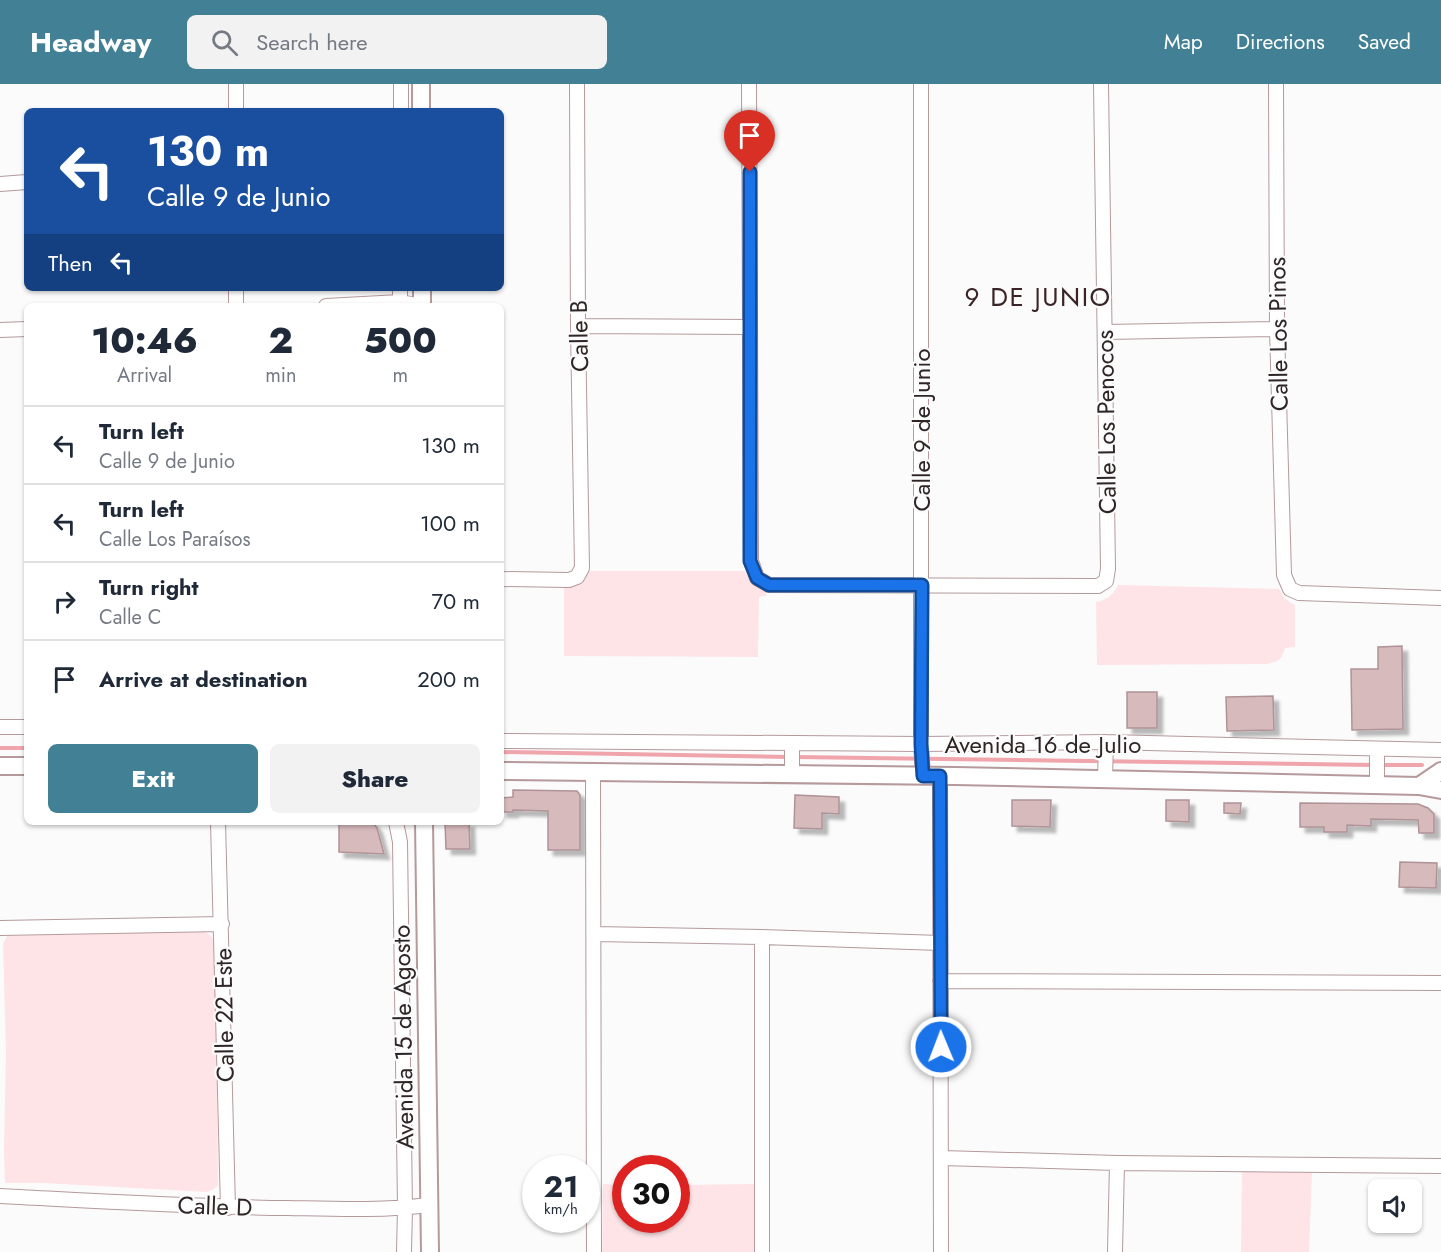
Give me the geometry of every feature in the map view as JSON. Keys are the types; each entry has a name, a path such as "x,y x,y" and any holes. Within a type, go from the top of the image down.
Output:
{"street":[{"path":"236,84 236,108"},
{"path":"401,84 401,108"},
{"path":"421,84 421,108"},
{"name":"Calle B","path":"504,579 569,580 577,577 582,568 577,84"},
{"path":"749,84 750,561 757,578 769,585 922,585"},
{"name":"Calle 9 de Junio","path":"921,84 921,748 929,773 940,943 941,1252"},
{"name":"Calle Los Penocos","path":"922,585 1098,586 1106,581 1108,569 1101,84"},
{"name":"Calle Los Pinos","path":"1276,84 1277,328 1284,575 1290,589 1299,593 1441,598"},
{"path":"0,184 24,182"},
{"path":"358,303 400,299"},
{"path":"578,326 750,327"},
{"path":"0,330 24,328"},
{"path":"1104,332 1277,328"},
{"path":"0,727 24,727"},
{"name":"Avenida 16 de Julio","path":"504,741 921,748 1377,780 1441,790"},
{"path":"792,746 792,770"},
{"name":"Avenida 16 de Julio","path":"504,771 792,770 929,773 1106,761 1441,750"},
{"path":"1377,753 1377,780"},
{"path":"0,766 24,766"},
{"path":"593,771 594,1252"},
{"path":"1419,786 1441,771"},
{"name":"Calle 22 Este","path":"218,825 228,1208"},
{"name":"Avenida 15 de Agosto","path":"397,825 400,842 404,1252"},
{"name":"Avenida 15 de Agosto","path":"424,825 430,1252"},
{"path":"0,928 222,924"},
{"path":"594,934 940,943"},
{"path":"762,937 762,1252"},
{"path":"940,981 1441,983"},
{"path":"942,1158 1441,1166"},
{"path":"1115,1252 1117,1162"},
{"name":"Calle D","path":"0,1196 228,1208 372,1209 405,1208 429,1204"}],"shaded area":[{"path":"587,571 745,571 753,583 766,588 766,596 759,597 758,657 564,656 564,585"},
{"path":"1118,585 1279,589 1285,599 1295,605 1295,647 1285,648 1279,659 1267,664 1097,665 1096,602 1109,597"},
{"path":"204,931 215,941 218,1185 207,1192 5,1183 6,1052 3,944 7,936"},
{"path":"1242,1170 1312,1172 1309,1252 1241,1252"},
{"path":"603,1184 612,1184 612,1233 690,1233 690,1185 755,1184 755,1252 602,1252"}],"building":[{"path":"1402,646 1403,729 1352,730 1351,669 1378,669 1378,647"},
{"path":"1127,692 1157,692 1157,728 1127,728"},
{"path":"1273,696 1274,730 1227,731 1226,697"},
{"path":"513,790 577,791 580,795 580,850 548,850 548,811 504,812 504,798 513,797"},
{"path":"795,795 839,797 839,814 822,813 822,829 794,828"},
{"path":"1012,800 1051,800 1050,827 1012,826"},
{"path":"1166,800 1189,800 1189,822 1166,821"},
{"path":"1224,803 1241,803 1240,814 1224,813"},
{"path":"1300,803 1418,804 1428,808 1434,814 1434,833 1419,833 1418,820 1371,819 1371,826 1347,825 1347,832 1324,832 1324,827 1300,827"},
{"path":"339,825 375,825 384,854 339,852"},
{"path":"445,825 469,825 470,849 446,849"},
{"path":"1400,862 1437,863 1436,888 1399,887"}],"waterway":[{"path":"0,748 24,748"},
{"path":"504,752 788,757"},
{"path":"796,757 1373,765"},
{"path":"1381,765 1422,765"}],"district":[{"name":"9 DE JUNIO","path":"1038,297"}],"route":[{"path":"750,172 750,561 757,578 769,585 922,585 921,744 923,776 940,776 941,1047"}]}
